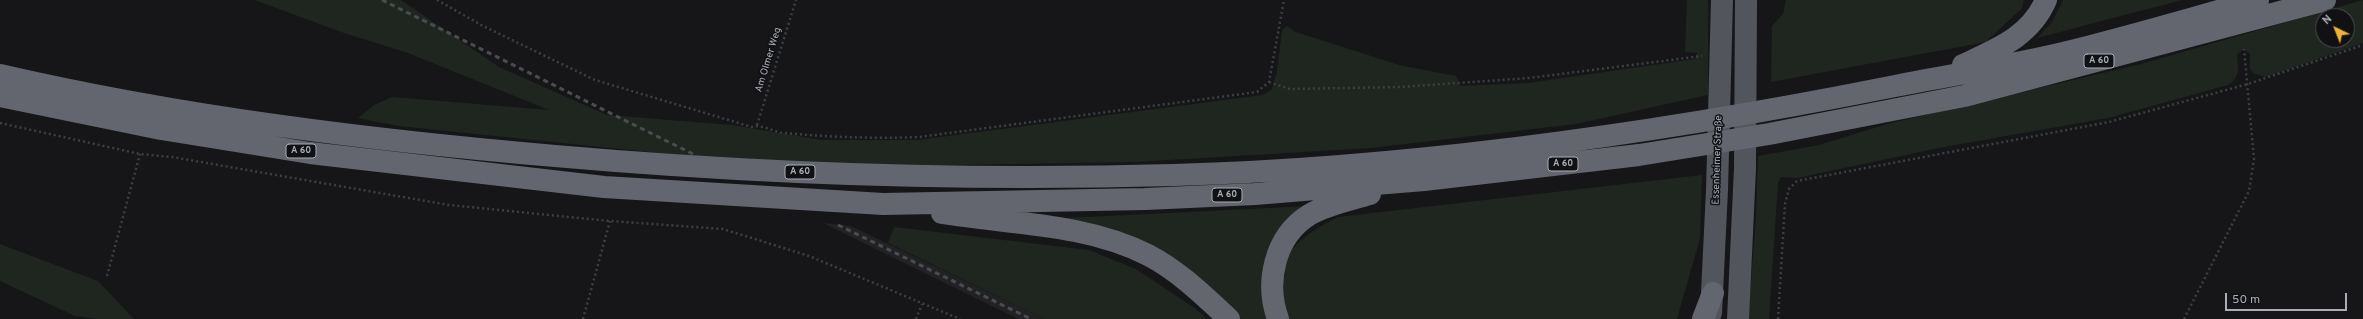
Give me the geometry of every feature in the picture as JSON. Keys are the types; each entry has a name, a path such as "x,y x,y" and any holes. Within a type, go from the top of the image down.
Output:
{"highway":[{"path":"1933,79 2018,37 2036,19 2046,0"},
{"name":"A 60","path":"0,75 160,106 408,143 646,164 940,178 1178,175 1339,165 1532,146 1702,122 2058,54 2258,0"},
{"name":"A 60","path":"0,96 161,129 310,153 446,170 604,187 883,204 1223,195 1424,180 1639,155 1768,134 1964,96 2325,0"},
{"path":"1278,319 1272,292 1274,267 1283,243 1299,223 1309,215 1329,206 1424,180"},
{"path":"883,204 980,219 1027,224 1111,239 1148,256 1174,271 1229,319"},
{"path":"1703,319 1713,293"}],"main road":[{"name":"Essenheimer Straße","path":"1710,319 1713,293 1722,0"},
{"path":"1738,319 1745,168 1746,0"}],"path":[{"path":"436,0 483,26 594,80 713,117 752,127 757,125 782,132 874,139 919,137 1257,92 1269,82 1284,0"},
{"name":"Am Olmer Weg","path":"757,125 796,0"},
{"path":"1778,319 1786,204 1789,189 1797,181 2109,122 2248,84 2363,45"},
{"path":"2184,319 2249,191 2254,158 2244,49"},
{"path":"1269,82 1290,89 1400,87 1529,78 1709,55"},
{"path":"0,123 140,154 172,157 449,205 610,221 723,229 808,256 960,319"},
{"path":"107,276 140,154"},
{"path":"583,319 610,221"},
{"path":"916,319 922,304"}],"shaded area":[{"path":"255,0 401,0 499,67 607,115 732,125 822,140 917,140 1263,95 1272,89 1277,71 1282,30 1287,26 1296,32 1399,65 1456,76 1460,86 1528,83 1695,59 1697,53 1685,52 1687,0 1708,0 1708,95 1576,124 1371,148 1135,162 833,167 727,160 398,126 358,118 374,105 392,97 549,110 408,53 341,32"},
{"path":"1786,0 2024,0 2022,8 1986,42 1771,82 1772,26 1783,14"},
{"path":"2063,0 2182,0 2037,38 2052,22"},
{"path":"2363,0 2363,43 2355,46 2355,8 2335,8"},
{"path":"2315,14 2315,48 2349,48 2266,77 2253,73 2250,69 2250,54 2244,49 2237,54 2238,72 2235,79 2228,85 2108,118 1944,147 1797,178 1781,177 1778,183 1769,319 1748,319 1756,218 1758,156 1819,145 1887,124 2141,64"},
{"path":"1702,175 1700,238 1677,319 1288,319 1283,300 1282,283 1283,269 1288,256 1296,245 1307,236 1321,226 1338,217"},
{"path":"1310,206 1303,211 1268,319 1241,319 1207,289 1065,218"},
{"path":"823,223 851,226 1044,319 1018,319"},
{"path":"894,227 1089,250 1136,269 1196,309 1207,319 1044,319 888,243"},
{"path":"0,244 98,281 134,319 97,319 75,316 0,281"}],"railway":[{"path":"382,0 693,154"},
{"path":"838,225 1031,319"}]}
